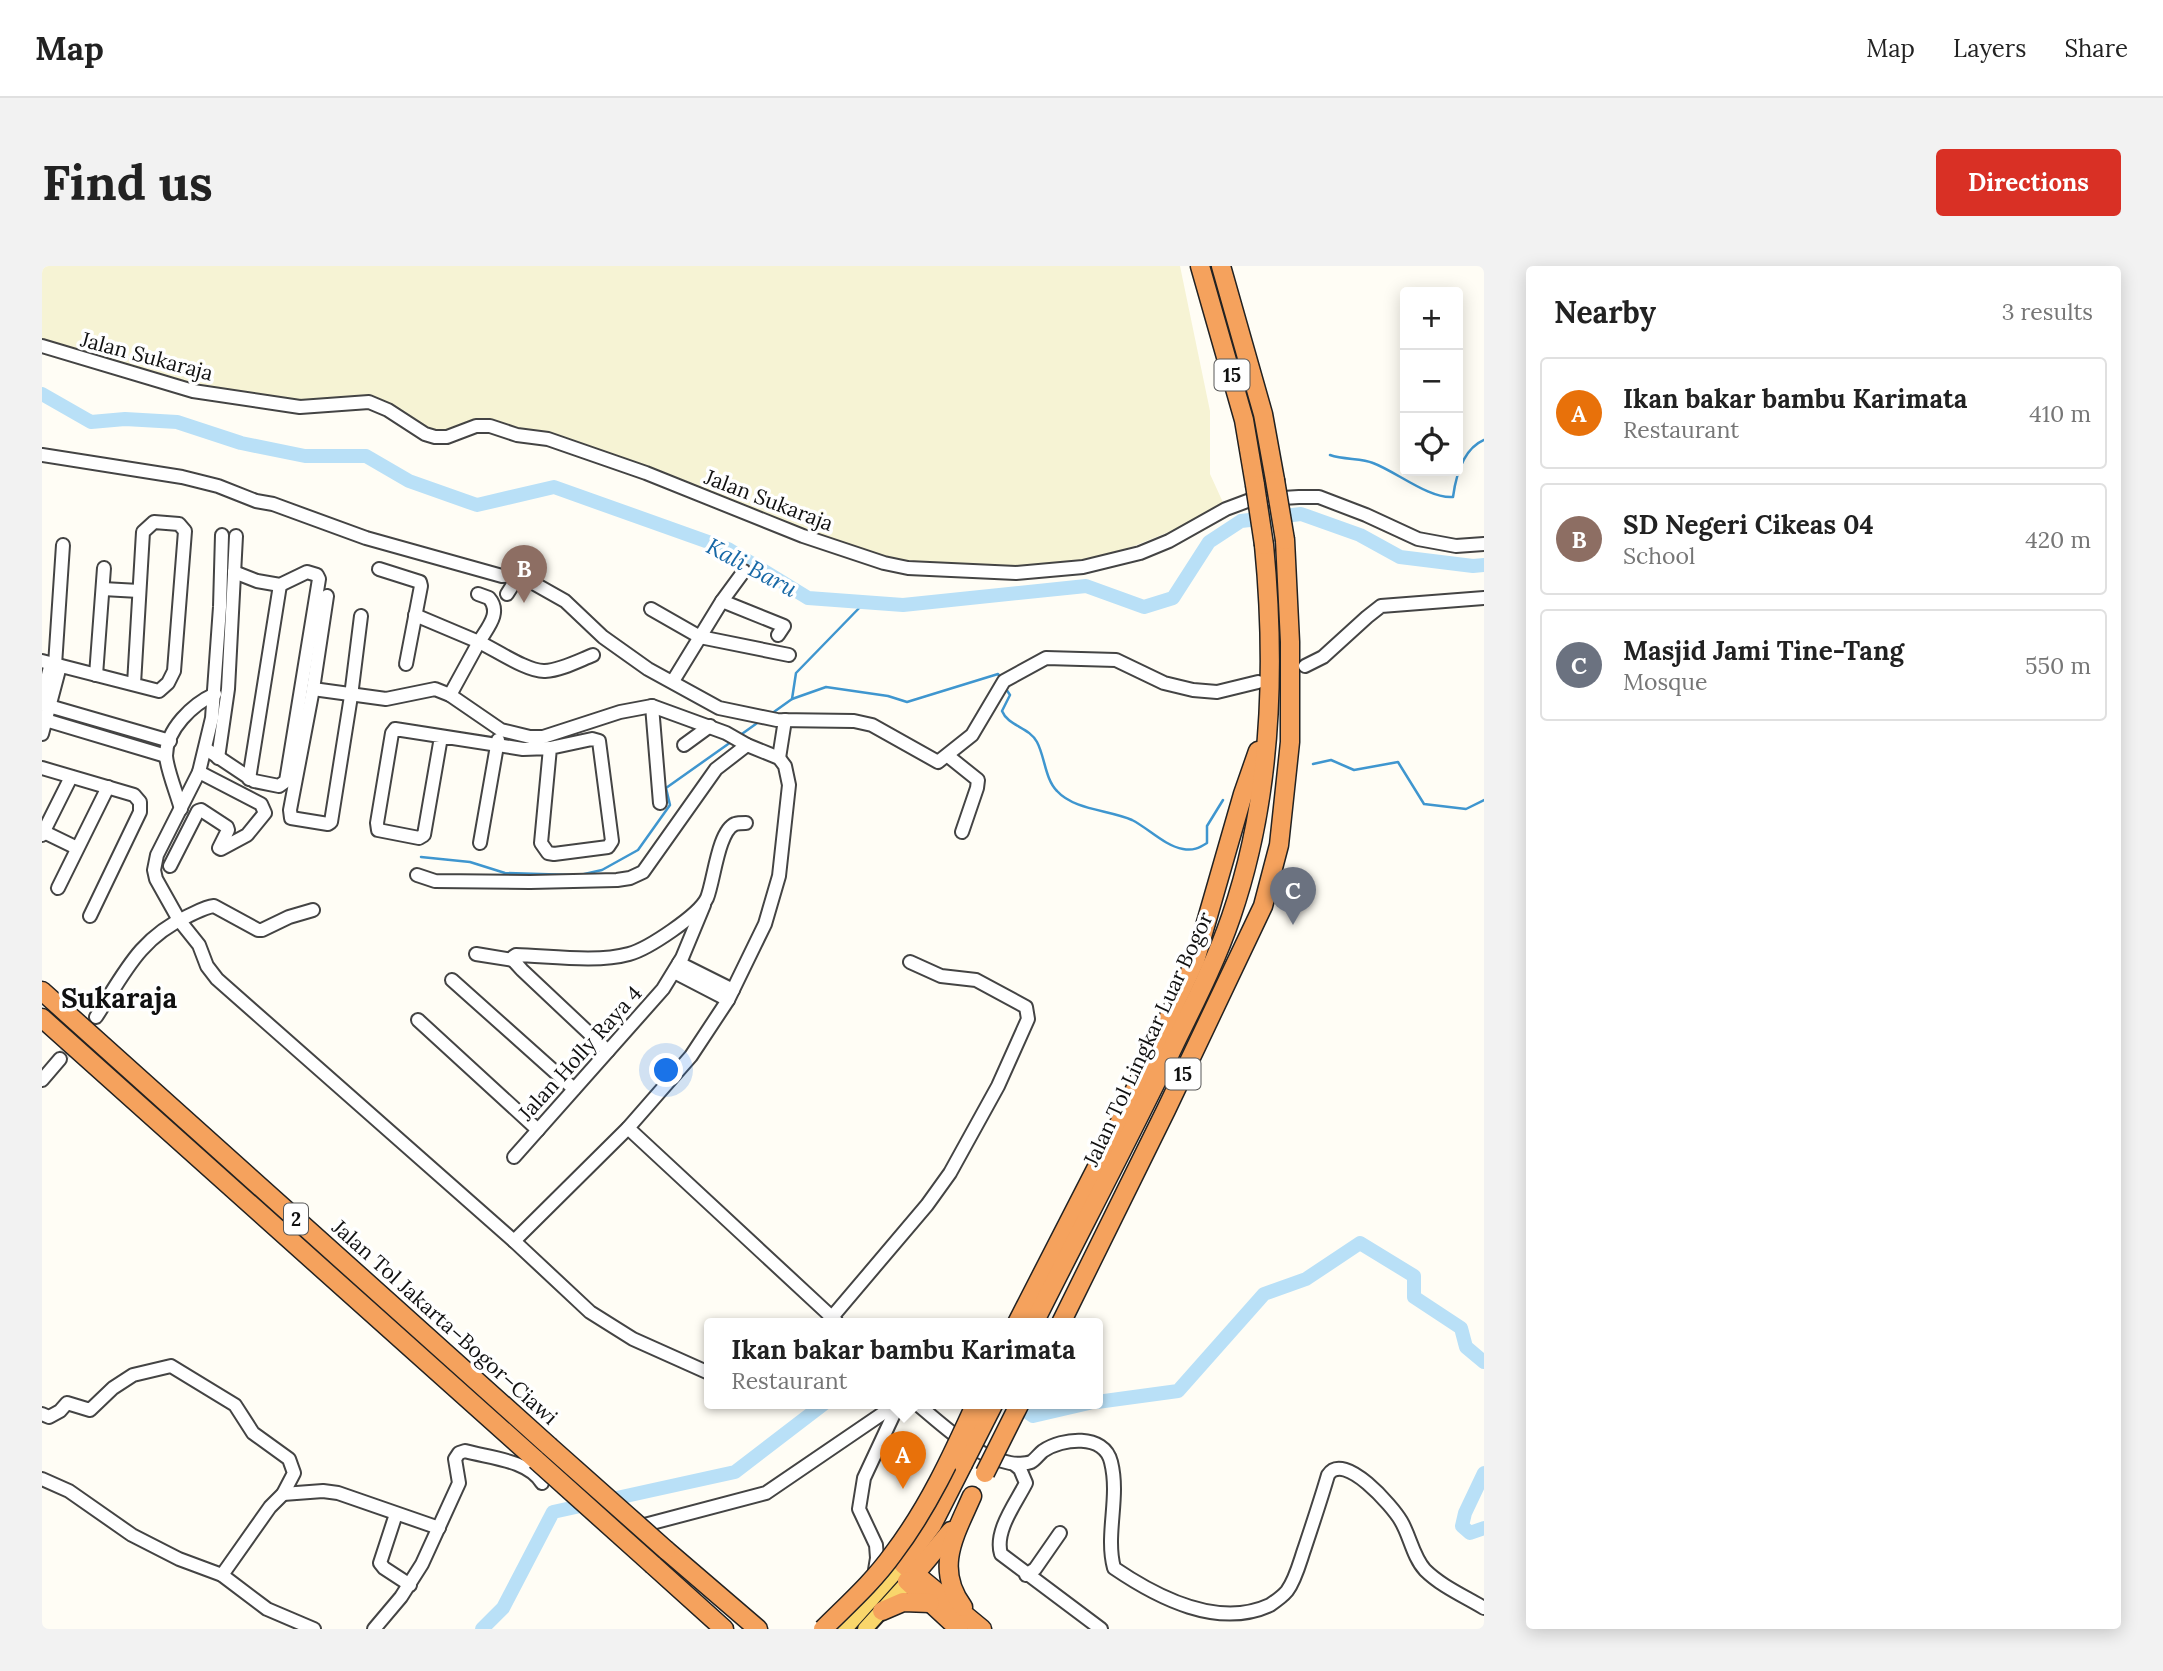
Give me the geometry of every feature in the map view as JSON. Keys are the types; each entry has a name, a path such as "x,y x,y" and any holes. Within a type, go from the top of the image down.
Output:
{"highway":[{"name":"Jalan Tol Lingkar Luar Bogor","path":"1036,1318 1152,1092 1209,972 1231,917 1246,863 1262,784 1270,650 1264,545 1244,420 1200,266"},
{"name":"15","path":"1063,1318 1169,1105 1263,906 1279,845 1290,743 1290,642 1284,541 1263,414 1221,266"},
{"path":"1020,1318 1117,1128 1195,961 1242,794 1267,727"},
{"name":"Jalan Tol Jakarta–Bogor–Ciawi","path":"42,991 549,1446 758,1629"},
{"name":"Jalan Tol Jakarta–Bogor–Ciawi","path":"42,1018 724,1629"},
{"path":"823,1629 875,1577 921,1514 973,1409"},
{"path":"906,1573 991,1409"},
{"path":"906,1573 947,1536 985,1473 1017,1409"},
{"path":"972,1496 950,1548 948,1573 957,1599 983,1629"},
{"path":"906,1573 930,1603 959,1629"},
{"path":"906,1573 983,1629"},
{"path":"882,1611 903,1602 930,1603"}],"main road":[{"path":"845,1629 882,1587 906,1573"},
{"path":"865,1629 882,1611 906,1573"}],"street":[{"name":"Jalan Sukaraja","path":"42,346 193,391 300,407 369,402 435,437 447,437 476,425 548,439 646,473 803,536 908,568 1016,573 1083,567 1140,553 1169,541 1226,509 1250,500 1299,496 1319,497 1418,539 1457,546 1484,544"},
{"path":"42,454 182,477 218,486 256,502 273,504 366,538 502,576 519,575 565,601 603,637 648,668 719,708 781,720 863,723 898,738 938,762 972,735 1002,683 1046,659 1116,660 1164,683 1193,690 1217,692 1258,682"},
{"path":"52,664 159,691 169,683 174,671 185,531 179,524 154,522 143,532 134,684"},
{"path":"222,535 215,694 205,749 199,772 157,855 154,870 156,879 179,920 199,945 207,966 217,979 514,1241 590,1312 633,1339 704,1371"},
{"path":"218,758 228,689 236,536"},
{"path":"42,734 52,664 63,545"},
{"path":"96,675 104,568"},
{"path":"379,569 420,582 406,664"},
{"path":"673,681 722,601 744,571"},
{"path":"205,749 255,781 279,786 286,782 318,579 317,575 307,572 280,585 257,581 234,572"},
{"path":"507,594 519,575"},
{"path":"250,799 255,781 280,585"},
{"path":"103,589 139,592"},
{"path":"450,695 494,617 495,610 489,598 478,594"},
{"path":"327,596 290,810 290,816 293,818 328,824 331,822 361,616"},
{"path":"1305,666 1324,657 1381,606 1484,598"},
{"path":"722,601 784,626 778,635"},
{"path":"651,609 701,636 789,656"},
{"path":"415,615 479,642 537,671 555,670 593,655"},
{"path":"313,689 386,699 435,689 450,695 501,730 530,737 543,737 620,712 652,706 726,733 779,758 785,766 789,785 779,876 765,924 730,995 691,1056 628,1128 514,1241"},
{"path":"181,809 166,756 170,741 184,714 215,694"},
{"path":"45,703 170,741"},
{"path":"652,706 660,803"},
{"path":"44,720 166,756"},
{"path":"779,758 781,720"},
{"path":"684,745 710,726"},
{"path":"441,737 424,835 419,838 380,831 377,823 392,733 395,729 523,749 550,748 592,739 599,741 612,841 608,847 554,854 548,853 541,843 550,748"},
{"path":"480,843 496,745 501,730"},
{"path":"417,875 435,881 530,882 617,880 637,876 643,872 716,769 744,742"},
{"path":"948,756 978,780 962,832"},
{"path":"42,768 134,795 141,806 90,916"},
{"path":"199,772 261,804 265,813 247,835 221,849 219,848 228,830"},
{"path":"71,777 43,834 77,848"},
{"path":"58,888 108,787"},
{"path":"170,866 198,811 201,810 224,824 228,830 247,835"},
{"name":"Jalan Holly Raya 4","path":"514,1157 650,1006 677,968 706,900 725,833 734,824 746,823"},
{"path":"513,960 516,955 592,957 629,954 647,947 674,929 706,900"},
{"path":"96,1017 137,953 150,939 179,920 214,906 262,930 289,917 313,910"},
{"path":"476,954 513,960 608,1051"},
{"path":"834,1318 950,1173 999,1086 1028,1019 1026,1007 976,980 941,976 910,962"},
{"path":"677,968 730,995"},
{"path":"452,980 574,1089"},
{"path":"418,1020 538,1130"},
{"path":"42,1080 60,1059"},
{"path":"628,1128 829,1318"},
{"path":"42,1414 48,1417 67,1404 90,1410 113,1388 133,1375 171,1366 235,1405 253,1433 289,1459 294,1472 283,1494 270,1507 222,1575"},
{"path":"615,1538 620,1532 766,1493 890,1409"},
{"path":"882,1587 874,1575 876,1545 859,1509 864,1478 896,1409"},
{"path":"923,1409 962,1441 1001,1461 1014,1464 1031,1462 1042,1451 1060,1443 1081,1440 1100,1446 1108,1453 1111,1462 1115,1512 1109,1550 1114,1568 1142,1587 1198,1615 1212,1619 1260,1612 1288,1590 1297,1572 1328,1475 1331,1470 1338,1468 1352,1472 1383,1496 1402,1521 1422,1566 1434,1579 1484,1608"},
{"path":"374,1629 410,1584 439,1528 459,1483 455,1459 459,1453 465,1451 525,1467 536,1473 542,1483"},
{"path":"1014,1464 1020,1469 1026,1483 1006,1521 998,1544 1001,1554 1101,1629"},
{"path":"42,1479 69,1491 132,1535 179,1559 222,1575 267,1609 314,1629"},
{"path":"283,1494 323,1491 338,1493 439,1528"},
{"path":"397,1514 380,1563 410,1584"},
{"path":"1026,1575 1035,1569 1060,1533"}],"shaded area":[{"path":"42,266 1180,266 1210,411 1210,474 1226,509 1081,564 1043,569 878,561 658,477 490,426 447,437 369,402 300,407 193,391 42,346"}],"waterway":[{"name":"Kali Baru","path":"42,394 91,422 125,419 177,422 241,443 305,456 366,456 409,481 477,505 554,487 728,549 808,598 903,605 1086,586 1144,607 1173,598 1209,542 1241,521 1301,514 1360,535 1400,557 1484,565"},
{"path":"1330,455 1369,461 1434,494 1453,497 1456,480 1466,456 1484,440"},
{"path":"771,714 792,699 796,673 865,602"},
{"path":"792,699 826,687 888,696 907,702 998,674 1000,677"},
{"path":"1006,689 1010,695 1002,711 1037,742 1053,786 1073,802 1132,820 1170,844 1190,850 1207,843 1207,826 1223,800"},
{"path":"739,736 760,721"},
{"path":"580,875 602,870 638,850 670,805 666,788 731,742"},
{"path":"1313,764 1331,760 1354,770 1398,762 1424,804 1466,809 1484,800"},
{"path":"421,857 470,862 505,873 573,875"},
{"path":"1103,1401 1178,1391 1264,1294 1306,1279 1360,1243 1414,1276 1414,1297 1461,1328 1466,1347 1484,1362"},
{"path":"482,1629 503,1608 553,1512 735,1472 817,1409"},
{"path":"1023,1409 1033,1416 1063,1409"},
{"path":"1484,1473 1465,1513 1462,1526 1470,1533 1484,1528"}],"tunnel":[{"path":"60,1059 96,1017"}],"place":[{"name":"SD Negeri Cikeas 04","path":"524,603"},
{"name":"Masjid Jami Tine-Tang","path":"1293,925"},
{"name":"Ikan bakar bambu Karimata","path":"903,1489"}],"district":[{"name":"Sukaraja","path":"119,998"}]}
